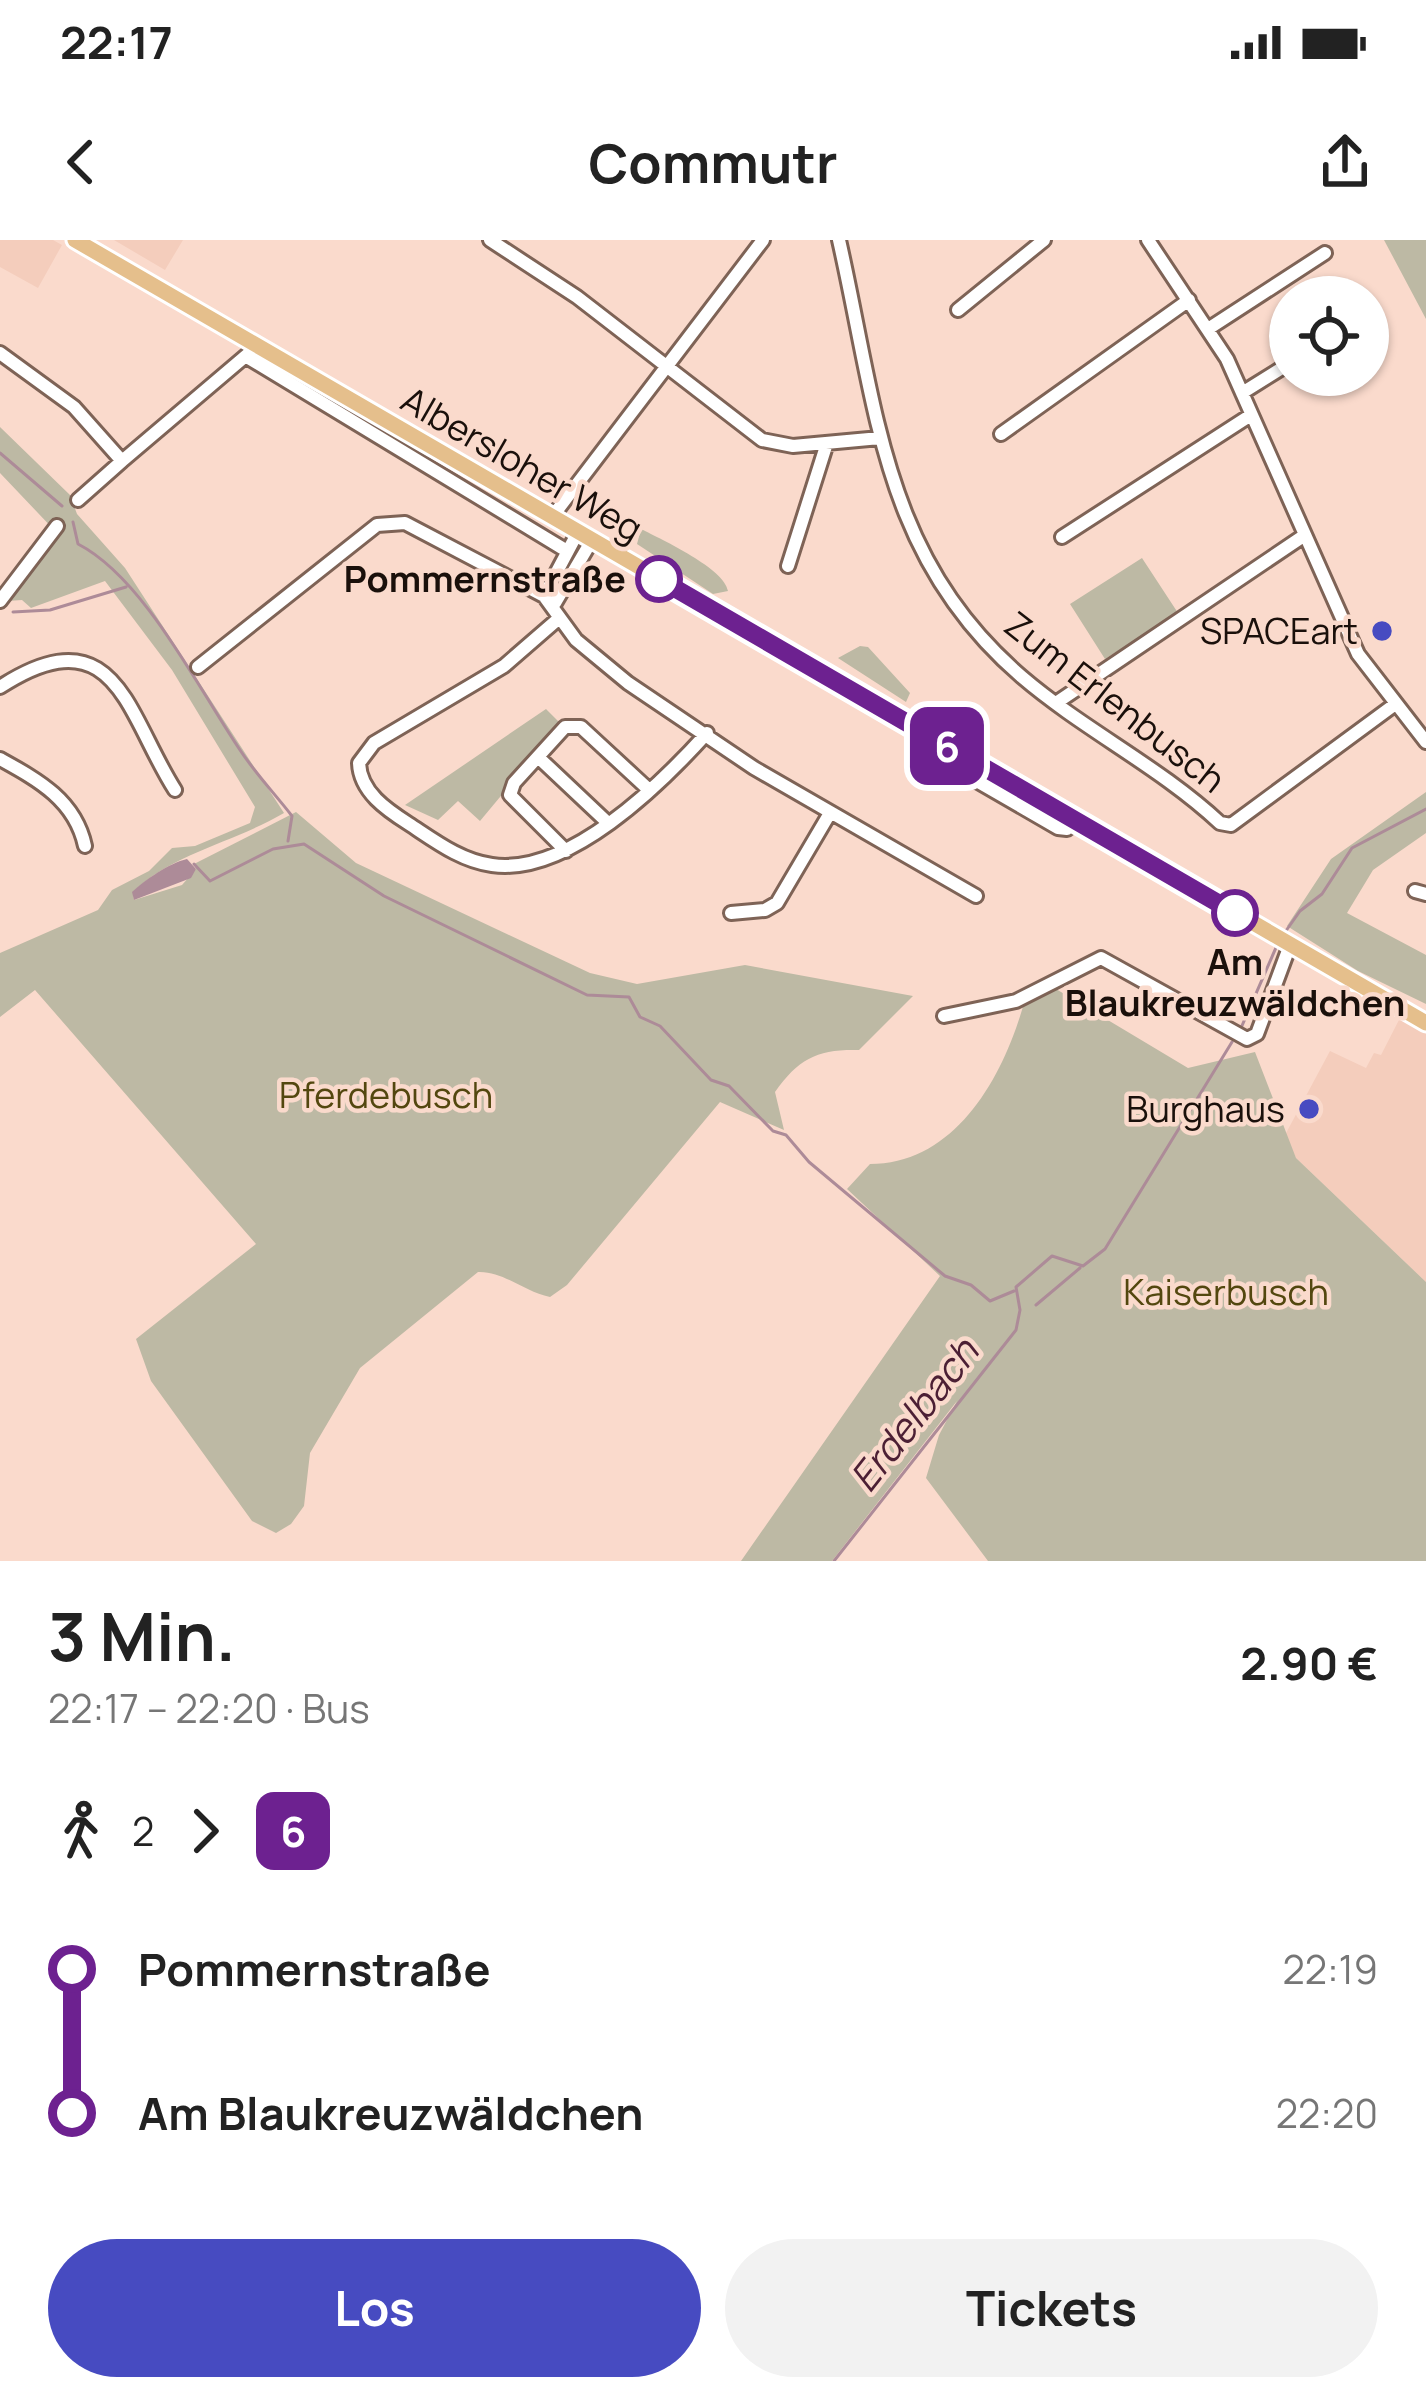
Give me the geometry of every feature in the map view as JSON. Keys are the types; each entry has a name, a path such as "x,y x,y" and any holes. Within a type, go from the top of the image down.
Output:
{"main road":[{"name":"Albersloher Weg","path":"75,240 251,350 552,517 1426,1023"}],"street":[{"path":"490,240 577,297 763,440 826,443 880,438"},
{"path":"552,517 763,240"},
{"name":"Zum Erlenbusch","path":"838,240 893,490 931,570 980,637 1055,703 1231,825 1394,705"},
{"path":"958,310 1044,240"},
{"path":"1148,240 1208,329 1242,393 1302,537 1358,653 1426,742"},
{"path":"1208,329 1325,253"},
{"path":"1001,434 1189,300"},
{"path":"78,500 251,350"},
{"name":"Albersloher Weg","path":"251,350 567,550"},
{"path":"0,352 74,407 122,461"},
{"path":"1242,393 1269,376"},
{"path":"1062,537 1251,415"},
{"path":"788,566 826,443"},
{"path":"198,667 377,525 394,520 550,599"},
{"path":"0,601 57,526"},
{"path":"585,536 567,550 550,599 557,620 628,683 830,812 976,896"},
{"path":"550,599 585,536"},
{"path":"1055,703 1302,537"},
{"path":"557,620 504,666 386,733 364,751 358,766 361,780 379,802 470,860 515,866 566,851 608,823 707,733"},
{"path":"0,687 36,664 89,664 128,695 175,790"},
{"path":"566,851 510,795 565,727 575,724 647,788"},
{"path":"538,757 608,823"},
{"path":"0,759 50,786 82,830 85,846"},
{"path":"731,913 765,910 777,903 830,812"},
{"path":"944,1016 1016,1000 1101,958 1246,1039 1257,1034 1284,941"}],"shaded area":[{"path":"0,240 53,240 62,245 38,288 0,267"},
{"path":"114,240 183,240 165,270"},
{"path":"187,859 196,869 191,878 134,900 132,892 144,882"},
{"path":"1400,1018 1426,1031 1426,1282 1296,1158 1285,1135 1330,1051 1366,1068 1374,1053 1381,1055"}],"green space":[{"path":"1384,240 1426,240 1426,319"},
{"name":"Pferdebusch","path":"0,427 70,495 77,514 125,568 284,813 166,868 133,892 134,900 182,885 196,869 194,864 296,812 356,863 590,973 637,984 745,965 913,996 859,1050 821,1054 792,1071 775,1092 784,1130 720,1102 567,1285 550,1297 478,1272 360,1368 310,1453 304,1506 291,1524 276,1533 252,1521 151,1381 136,1339 256,1244 35,990 0,1017 0,953 98,910 112,890 149,871 172,848 195,846 250,823 255,807 172,670 105,581 31,608 22,600 7,601 55,542 57,533 0,473"},
{"path":"641,529 705,565 728,591 713,594 637,544"},
{"path":"1142,558 1178,613 1105,659 1070,604"},
{"path":"860,646 868,647 910,693 906,702 838,658"},
{"path":"546,709 561,724 480,821 458,801 438,820 405,805"},
{"path":"1426,792 1426,833 1373,870 1347,913 1426,955 1426,1004 1358,971 1287,926 1331,859"},
{"name":"Kaiserbusch","path":"1056,989 1188,1068 1255,1052 1296,1158 1426,1282 1426,1561 988,1561 926,1478 939,1435 957,1401 832,1561 741,1561 940,1276 847,1189 870,1164 900,1160 951,1133 988,1087 1024,1003"}],"waterway":[{"path":"0,453 62,506"},
{"path":"73,522 78,544 102,560 147,608 246,759 292,816 288,841"},
{"path":"13,612 50,610 126,587"},
{"name":"Erdelbach","path":"1283,935 1300,911 1322,894 1352,848 1426,809"},
{"path":"194,864 210,881 273,849 304,844 384,896 587,995 629,997 640,1017 660,1026 711,1080 729,1086 773,1131 786,1135 809,1162 945,1276 971,1285 990,1301 1014,1291"},
{"name":"Erdelbach","path":"1241,1028 1278,943"},
{"name":"Erdelbach","path":"834,1561 1016,1330 1020,1310 1016,1287 1052,1256 1083,1266 1105,1249 1232,1042"},
{"path":"1036,1305 1080,1268"}],"bus line":[{"name":"6","path":"659,579 1235,913"}],"place":[{"name":"Pommernstraße","path":"659,579"},
{"name":"SPACEart","path":"1382,631"},
{"name":"Am Blaukreuzwäldchen","path":"1235,913"},
{"name":"Burghaus","path":"1309,1109"}]}
